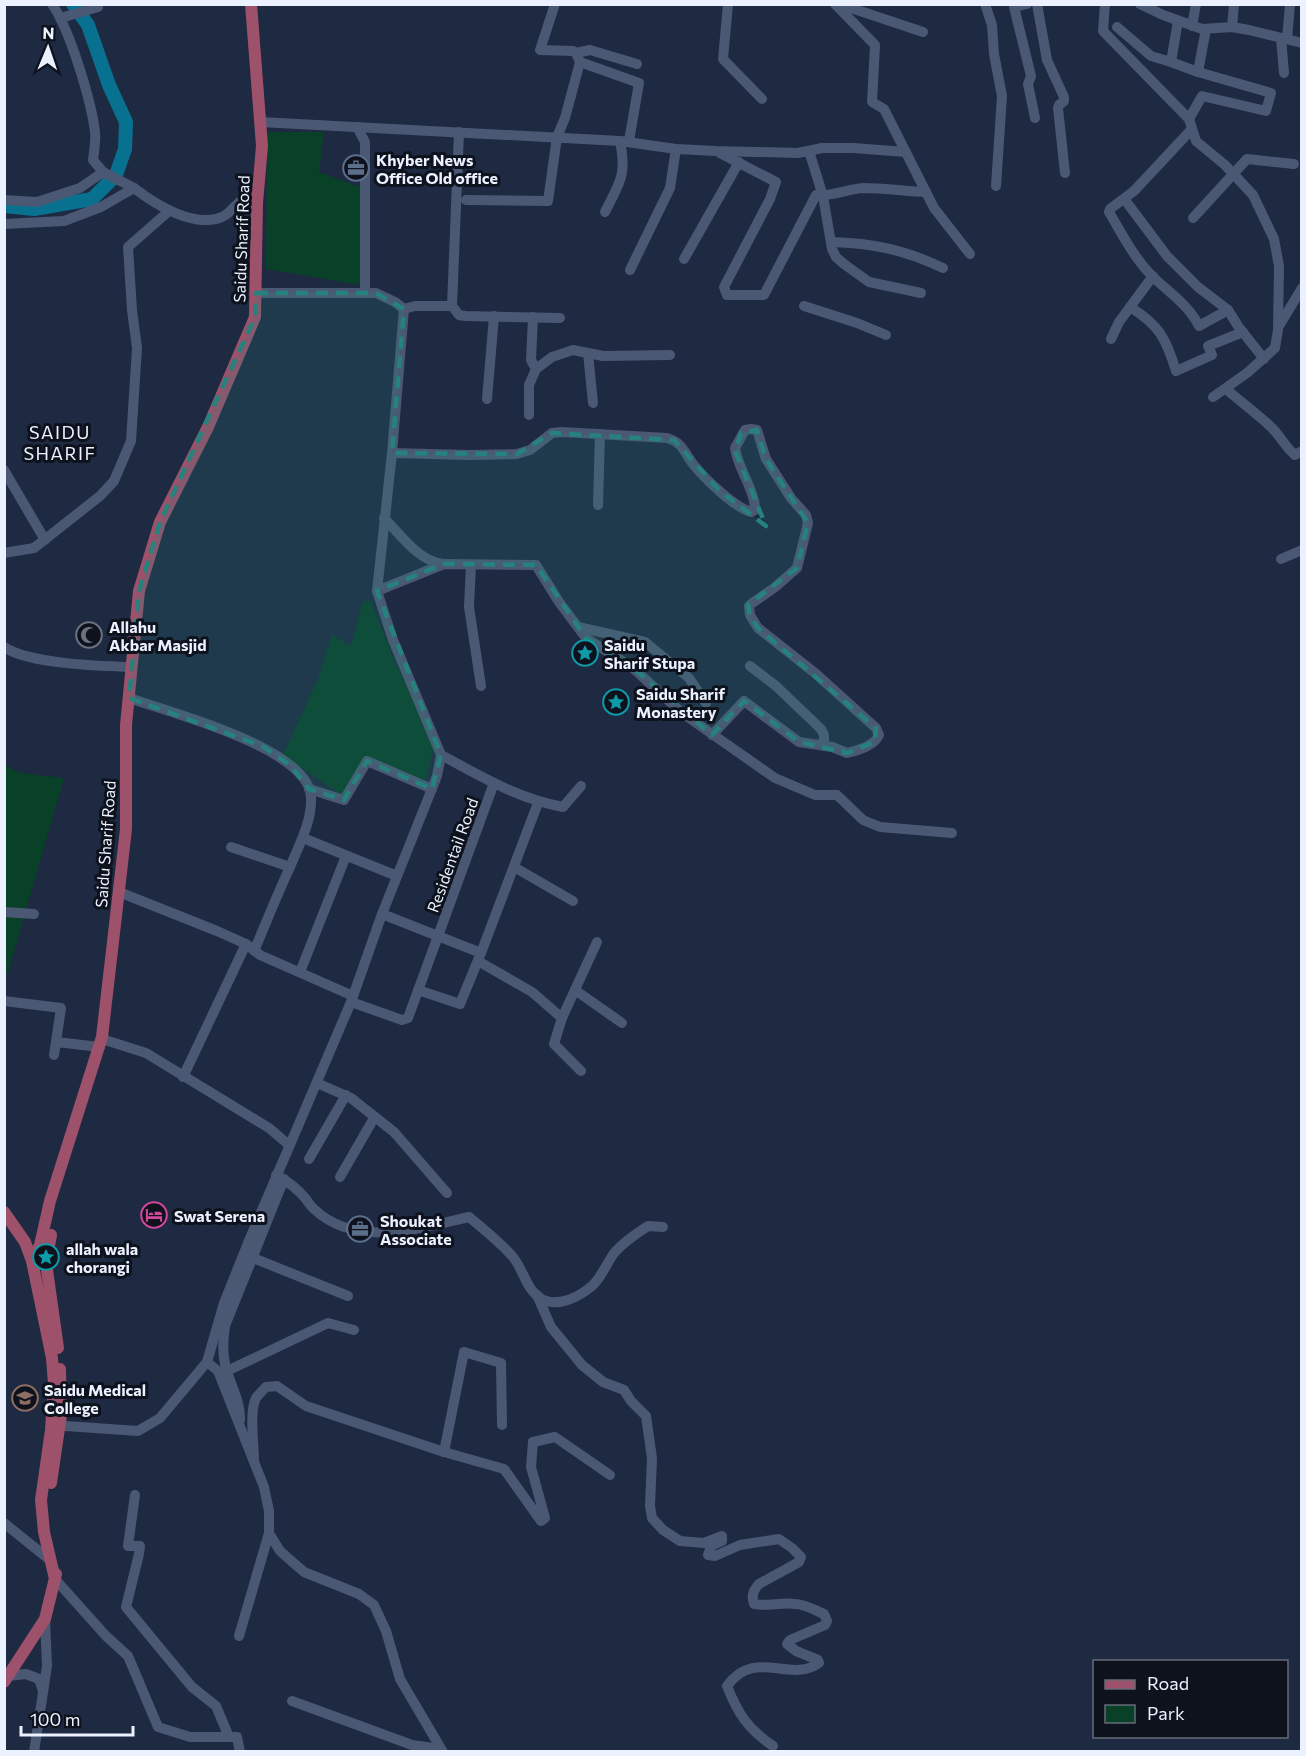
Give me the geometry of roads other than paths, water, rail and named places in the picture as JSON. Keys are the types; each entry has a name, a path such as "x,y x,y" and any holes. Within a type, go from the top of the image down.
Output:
{"main road":[{"name":"Saidu Sharif Road","path":"88,1096 103,1042 117,926 126,829 126,725 139,591 160,522 208,427 255,316 258,192 262,146 251,4"},
{"path":"32,1262 40,1245 62,1160 88,1096"},
{"path":"46,1263 67,1166 88,1096"},
{"path":"4,1212 25,1242 32,1262 62,1384 48,1504 58,1567 45,1618 6,1679"},
{"path":"40,1245 46,1263 54,1348"},
{"path":"55,1579 43,1524 41,1495 56,1426"}],"street":[{"path":"52,4 62,18 83,83 95,133 93,160 103,172 134,188 154,204 196,219 216,219 226,215 240,201 258,192"},
{"path":"555,4 540,50 573,51 578,57 639,83 625,141 620,183 605,212"},
{"path":"728,4 723,59 762,99"},
{"path":"985,4 992,25 994,54 1002,96 996,186"},
{"path":"1027,4 1014,7 1031,76 1028,84 1035,118"},
{"path":"1037,4 1047,60 1064,97 1064,101 1058,108 1065,173"},
{"path":"1105,4 1103,31 1191,124 1196,141 1234,174 1253,195 1275,239 1279,266 1278,330 1275,348 1264,359 1213,397"},
{"path":"1140,4 1192,26 1232,27 1302,43"},
{"path":"1192,26 1196,4"},
{"path":"1232,27 1234,4"},
{"path":"1284,73 1284,38 1290,4"},
{"path":"62,18 98,7"},
{"path":"842,7 924,32"},
{"path":"842,7 875,45 872,102 884,109 934,208 970,254"},
{"path":"1171,62 1178,21"},
{"path":"1117,27 1151,56 1271,93 1266,111 1202,96 1191,124 1125,200 1109,212 1135,256 1190,310 1199,326 1228,310"},
{"path":"1198,72 1206,28"},
{"path":"466,200 548,201 556,137 565,118 578,57 590,50 637,64"},
{"path":"260,122 625,141 676,149 716,151 798,153 822,148 853,148 906,152"},
{"path":"357,127 365,142 365,292"},
{"path":"459,132 452,306 459,315 465,316 560,318"},
{"path":"630,270 670,188 676,149"},
{"path":"716,151 773,179 776,186 724,287 727,295 764,295 816,195 823,196 862,188 926,192"},
{"path":"809,151 823,196 836,257 869,282 921,293"},
{"path":"1193,218 1245,160 1251,158 1294,164"},
{"path":"684,259 739,162"},
{"path":"4,200 37,202 80,188 103,172"},
{"path":"4,224 64,221 101,207 134,188"},
{"path":"1125,200 1167,256 1198,287 1228,310 1264,359"},
{"path":"4,553 34,548 100,496 114,481 131,441 137,348 128,247 169,211"},
{"path":"831,242 889,247 916,255 943,268"},
{"path":"1111,339 1119,322 1153,276"},
{"path":"1278,330 1287,310 1302,288"},
{"path":"256,292 365,292 385,297 404,309 415,306 452,306"},
{"path":"804,306 886,334"},
{"path":"1130,307 1149,319 1158,329 1165,339 1176,370 1212,355 1208,346 1243,333"},
{"path":"240,1426 241,1411 227,1371 222,1347 225,1326 253,1258 289,1145 318,1083 352,999 382,914 437,776 441,755 393,640 377,591 404,309"},
{"path":"487,399 494,316"},
{"path":"533,317 531,360 536,369"},
{"path":"529,415 529,385 536,369 552,357 573,350 603,356 670,355"},
{"path":"588,353 593,403"},
{"path":"1226,389 1270,426 1288,450 1295,455 1302,451"},
{"path":"392,453 469,456 517,454 530,450 552,433 674,440 680,443 692,463 720,491 751,512 755,510 754,501 739,466 735,448 745,430 757,430 766,459 791,498 806,514 808,523 797,568 751,604 749,606 750,615 758,628 815,673 879,733 875,742 851,752 799,742 744,701 712,735"},
{"path":"598,505 600,434"},
{"path":"4,470 45,540"},
{"path":"384,518 426,559 435,564 536,565 559,603 586,638 633,668 682,712 775,778 815,795 837,795 863,820 880,828 952,833"},
{"path":"1281,559 1302,550"},
{"path":"377,591 444,564"},
{"path":"471,565 469,607 481,686"},
{"path":"578,627 645,642 689,678 706,703"},
{"path":"4,647 14,654 90,666 132,667"},
{"path":"750,666 776,686 821,729 824,735 824,746"},
{"path":"129,698 262,746 290,765 308,784 311,795 311,807 303,838 290,867 183,1077"},
{"path":"441,755 538,803 563,807 581,786"},
{"path":"309,789 344,800 367,761 432,789"},
{"name":"Residentail Road","path":"352,999 405,1019 408,1018 494,783"},
{"path":"418,990 460,1004 538,803"},
{"path":"303,838 397,876"},
{"path":"231,847 290,867"},
{"path":"300,972 346,856"},
{"path":"514,867 573,901"},
{"path":"119,892 217,930 352,999"},
{"path":"4,912 34,914"},
{"path":"382,914 439,937 480,957 532,992 562,1018"},
{"path":"581,1071 555,1044 562,1018 597,942"},
{"path":"575,990 622,1023"},
{"path":"4,1000 61,1008 54,1055"},
{"path":"56,1042 103,1042 146,1053 269,1128 289,1145"},
{"path":"318,1083 346,1095 394,1132 447,1192"},
{"path":"309,1159 346,1095"},
{"path":"340,1177 374,1118"},
{"path":"269,1128 297,1128"},
{"path":"280,1177 296,1188 314,1209 327,1218 343,1226 370,1232 389,1233 469,1217 501,1243 518,1263 530,1287 537,1295 551,1327 582,1365 603,1382 624,1390 646,1416 652,1458 650,1506 652,1518 663,1530 681,1541 704,1543 722,1536 722,1541 711,1546 708,1555 715,1556 740,1545 779,1539 801,1557 799,1562 759,1584 755,1588 752,1599 754,1604 761,1606 791,1603 824,1614 827,1620 825,1625 790,1640 787,1644 790,1648 818,1660 819,1663 814,1667 796,1670 757,1666 740,1672 727,1686 737,1712 751,1728 773,1746"},
{"path":"56,1426 138,1431 160,1419 207,1362 224,1303 280,1177"},
{"path":"537,1295 548,1301 561,1303 574,1298 593,1285 615,1252 636,1233 648,1226 663,1227"},
{"path":"253,1258 348,1296"},
{"path":"227,1371 328,1323 354,1330"},
{"path":"444,1452 464,1352 501,1362 502,1425"},
{"path":"207,1362 218,1371 254,1460 269,1511 269,1533 239,1636"},
{"path":"254,1460 252,1422 255,1399 266,1387 277,1386 306,1406 444,1452 504,1469 541,1521 545,1518 531,1467 533,1442 555,1437 610,1474"},
{"path":"135,1495 128,1546 140,1546 140,1554 126,1607 192,1686 216,1706 229,1737"},
{"path":"4,1523 50,1560"},
{"path":"269,1533 280,1551 304,1572 359,1594 374,1605 386,1631 400,1679 441,1750"},
{"path":"55,1579 106,1636 128,1656 158,1727 190,1737 237,1737 240,1752"},
{"path":"34,1752 44,1694 47,1657 45,1618"},
{"path":"6,1679 26,1674 39,1679 44,1694"},
{"path":"292,1701 412,1745 441,1750"}],"waterway":[{"path":"4,206 34,209 92,199 116,175 125,149 126,122 109,85 88,25 73,4"}],"place":[{"name":"Khyber News Office Old office","path":"356,168"},
{"name":"Allahu Akbar Masjid","path":"89,635"},
{"name":"Saidu Sharif Stupa","path":"585,653"},
{"name":"Saidu Sharif Monastery","path":"616,702"},
{"name":"Swat Serena","path":"154,1215"},
{"name":"Shoukat Associate","path":"360,1229"},
{"name":"allah wala chorangi","path":"46,1257"},
{"name":"Saidu Medical College","path":"25,1398"}],"district":[{"name":"SAIDU SHARIF","path":"60,442"}]}
